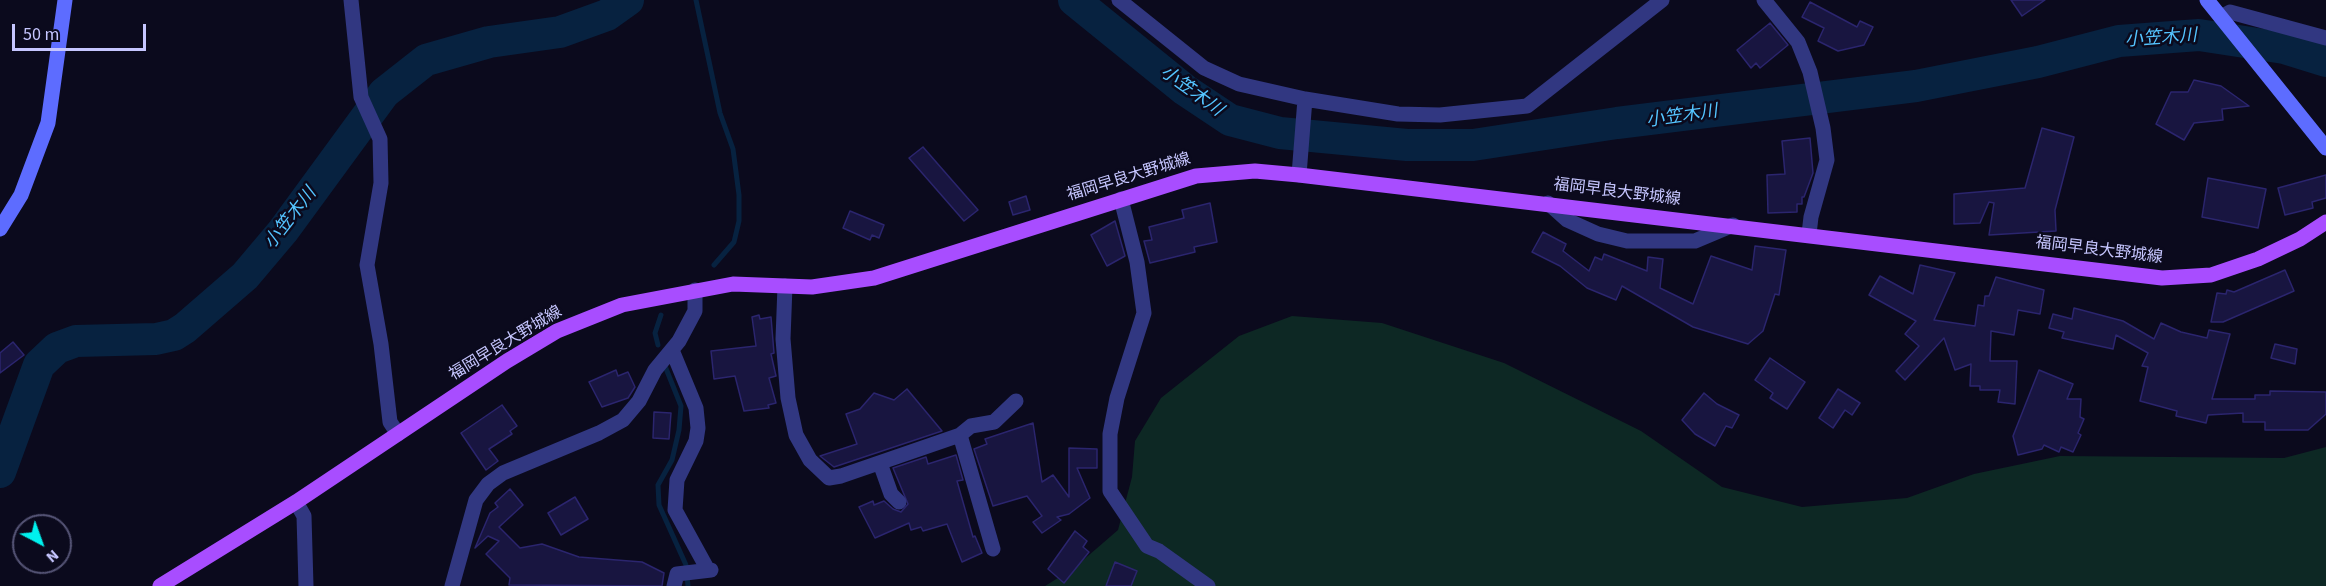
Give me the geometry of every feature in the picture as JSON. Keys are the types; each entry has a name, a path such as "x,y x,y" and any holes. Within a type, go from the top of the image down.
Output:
{"main road":[{"name":"福岡早良大野城線","path":"160,586 296,502 557,331 622,305 733,284 812,287 874,278 1196,176 1255,171 1299,174 2162,278 2211,275 2258,259 2300,239 2326,222"}],"street":[{"path":"0,229 21,195 48,123 65,0"},
{"path":"351,0 361,98 380,140 381,183 367,265 381,344 390,422 398,434"},
{"path":"1119,0 1204,68 1239,84 1305,99 1398,114 1476,113 1527,106 1662,0"},
{"path":"1764,0 1798,42 1810,72 1823,128 1827,160 1811,217 1809,234"},
{"path":"2207,0 2273,85 2326,148"},
{"path":"2223,19 2230,12 2326,38"},
{"path":"1299,174 1305,99"},
{"path":"1122,199 1138,271 1144,313 1117,398 1110,434 1110,491 1147,546 1159,551 1208,586"},
{"path":"1548,203 1567,220 1598,234 1627,240 1695,240 1733,225"},
{"path":"785,286 783,339 788,398 801,443 810,460 829,478 960,435 971,426 994,422 1016,401"},
{"path":"452,586 476,500 488,484 503,472 599,433 622,420 639,401 655,370 672,350 695,311 695,290"},
{"path":"672,350 696,408 698,429 696,441 676,480 675,510 706,570 676,580"},
{"path":"960,435 993,549"},
{"path":"880,462 891,494 899,502"},
{"path":"296,502 304,516 306,586"}],"green space":[{"path":"1292,316 1382,323 1504,363 1641,431 1722,487 1802,507 1907,498 1974,474 2060,456 2284,458 2326,447 2326,586 1045,586 1074,568 1118,530 1132,477 1135,441 1161,398 1239,336"}],"building":[{"path":"2011,0 2045,0 2022,16"},
{"path":"1810,2 1857,27 1860,21 1873,27 1864,45 1838,51 1818,41 1824,28 1802,17"},
{"path":"1770,23 1788,45 1760,68 1756,63 1751,68 1737,50"},
{"path":"2194,80 2221,86 2249,106 2222,109 2223,120 2194,123 2184,140 2156,124 2171,92 2188,92"},
{"path":"2042,128 2074,137 2055,210 2056,231 1989,235 1994,203 1989,202 1980,223 1954,224 1954,194 2025,188"},
{"path":"1810,138 1813,173 1804,197 1802,197 1802,204 1797,204 1797,212 1768,213 1767,175 1785,174 1782,141"},
{"path":"923,147 978,210 964,221 909,158"},
{"path":"2326,175 2326,198 2312,202 2313,208 2285,215 2278,188"},
{"path":"2208,178 2266,189 2258,228 2202,217"},
{"path":"1026,196 1030,210 1013,215 1009,202"},
{"path":"1210,203 1217,242 1194,247 1195,252 1150,263 1144,241 1152,240 1149,227 1184,218 1182,210"},
{"path":"850,211 884,225 879,238 872,235 870,240 843,228"},
{"path":"1115,221 1125,256 1107,266 1091,235"},
{"path":"1543,232 1566,244 1563,251 1589,271 1595,257 1602,260 1604,254 1647,271 1648,257 1663,259 1660,288 1693,304 1711,256 1752,270 1755,246 1786,250 1779,295 1775,294 1763,331 1748,344 1693,327 1622,286 1616,300 1587,288 1560,266 1532,252"},
{"path":"1920,265 1955,273 1934,320 1975,326 1978,305 1984,306 1985,296 1989,296 1996,277 2044,290 2040,314 2018,310 2014,335 1991,331 1990,361 2017,361 2015,404 1998,402 2000,390 1980,390 1980,386 1970,386 1971,364 1955,370 1944,338 1905,380 1896,371 1919,346 1905,334 1916,321 1869,295 1880,276 1913,294"},
{"path":"2285,270 2294,291 2223,322 2211,322 2217,293 2226,294 2227,290 2234,292"},
{"path":"2074,308 2123,321 2154,339 2161,323 2181,332 2207,338 2209,330 2230,334 2212,399 2255,399 2255,395 2270,395 2270,391 2326,392 2326,414 2308,430 2265,430 2265,422 2243,422 2243,413 2208,415 2206,423 2176,416 2177,411 2140,401 2148,367 2142,366 2148,353 2116,335 2113,349 2062,338 2064,332 2049,328 2053,314 2072,319"},
{"path":"759,315 760,319 771,317 774,353 771,354 776,376 769,378 776,403 768,405 769,408 744,411 735,376 714,379 711,351 756,346 752,317"},
{"path":"13,342 24,355 0,373 0,353"},
{"path":"2275,344 2297,349 2295,364 2271,358"},
{"path":"1770,358 1805,382 1787,409 1770,398 1773,393 1755,380"},
{"path":"616,370 618,376 628,372 635,387 628,398 602,407 589,382"},
{"path":"2039,370 2073,384 2067,399 2081,399 2080,417 2084,419 2078,433 2081,435 2073,452 2061,447 2059,452 2044,445 2042,449 2018,455 2013,436"},
{"path":"907,389 942,431 834,467 820,456 857,444 846,414 860,409 874,393 894,400"},
{"path":"1838,389 1860,403 1852,415 1845,410 1833,428 1819,418"},
{"path":"1704,393 1717,404 1739,415 1732,428 1726,426 1715,446 1695,434 1682,420"},
{"path":"502,405 517,426 510,431 512,434 489,449 498,461 486,470 461,433"},
{"path":"654,412 671,413 669,439 653,438"},
{"path":"1033,423 1042,482 1053,475 1069,497 1069,448 1097,449 1097,468 1077,468 1090,498 1069,514 1057,517 1061,520 1042,533 1033,522 1042,516 1027,496 993,506 974,449 987,444 985,439"},
{"path":"956,455 963,480 957,481 973,537 975,536 982,553 962,562 947,524 923,531 921,527 911,530 909,523 875,538 859,507 873,501 874,505 884,501 893,509 901,512 908,504 893,468 926,457 928,464"},
{"path":"510,489 523,505 499,527 520,548 542,544 579,557 642,562 664,573 662,586 509,585 510,578 486,554 499,541 488,536 475,548 490,513 498,507 495,503"},
{"path":"575,497 588,519 561,535 548,513"},
{"path":"1075,531 1087,541 1083,547 1089,552 1064,583 1048,569"},
{"path":"1115,562 1137,571 1131,586 1106,586"}],"waterway":[{"name":"小笠木川","path":"0,472 39,365 57,348 76,341 156,339 174,335 185,328 245,276 283,231 384,93 426,60 489,42 560,32 607,15 628,0"},
{"path":"696,0 720,113 733,149 739,195 739,221 734,242 714,265"},
{"name":"小笠木川","path":"1074,0 1185,90 1230,120 1280,133 1407,145 1473,145 1617,123 1916,86 2038,62 2119,41 2199,35 2284,48 2326,61"},
{"path":"658,345 655,333 661,315"},
{"path":"665,366 681,406 679,430 672,460 658,485 659,505 686,565 688,586"}]}
